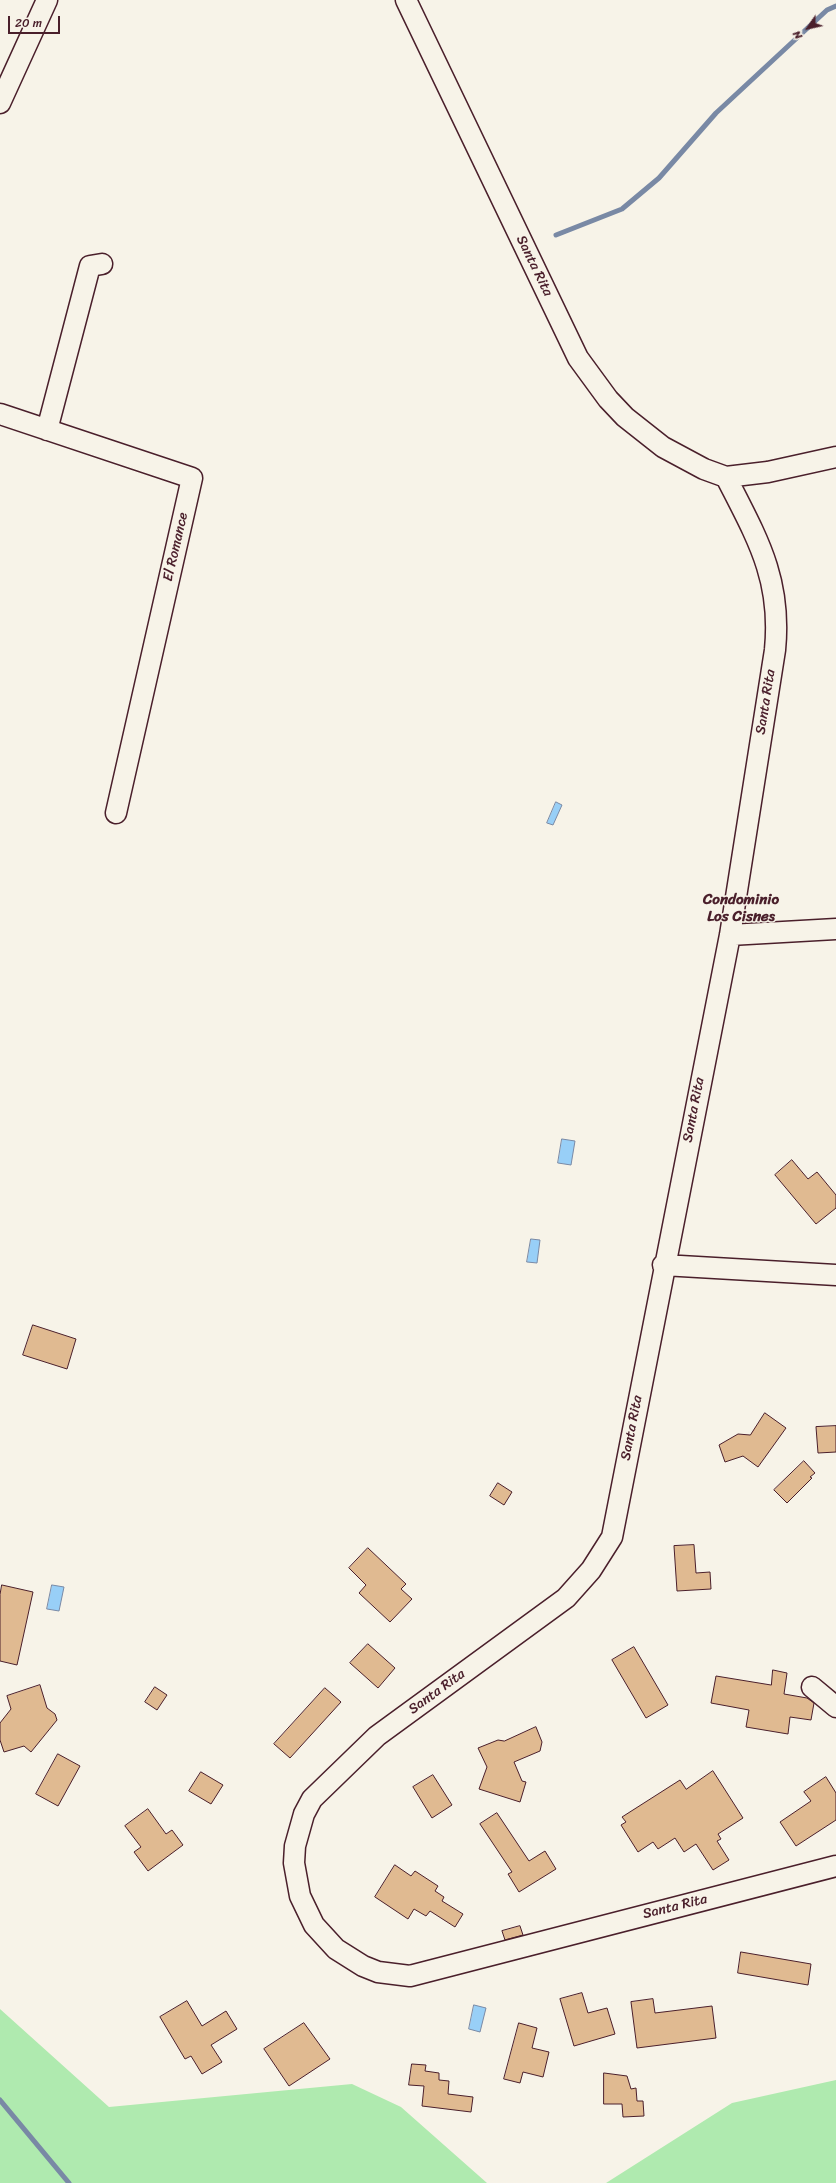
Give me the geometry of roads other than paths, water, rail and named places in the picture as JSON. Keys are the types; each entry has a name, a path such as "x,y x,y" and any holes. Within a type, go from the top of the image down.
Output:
{"street":[{"path":"0,102 47,0"},
{"name":"Santa Rita","path":"406,0 578,358 608,399 644,434 683,459 726,477 768,472 836,457"},
{"path":"47,430 90,266 102,264"},
{"name":"El Romance","path":"0,414 192,478 116,813"},
{"name":"Santa Rita","path":"726,477 765,558 771,577 776,614 775,650 730,935 663,1264 612,1537 592,1570 566,1598 377,1736 312,1799 304,1814 295,1846 295,1874 300,1896 314,1925 336,1949 368,1968 394,1975 410,1976 836,1866"},
{"path":"730,935 836,929"},
{"path":"663,1264 836,1275"},
{"path":"812,1686 836,1707"}],"water":[{"path":"556,802 562,805 553,825 547,823"},
{"path":"562,1139 575,1141 571,1165 558,1163"},
{"path":"531,1239 540,1240 537,1263 527,1262"},
{"path":"52,1585 64,1587 59,1611 47,1609"},
{"path":"474,2005 486,2008 480,2032 469,2029"}],"waterway":[{"path":"556,235 622,209 659,178 716,113 827,10 836,6"},
{"path":"0,2100 69,2183"}],"district":[{"name":"Condominio Los Cisnes","path":"741,908"}]}
